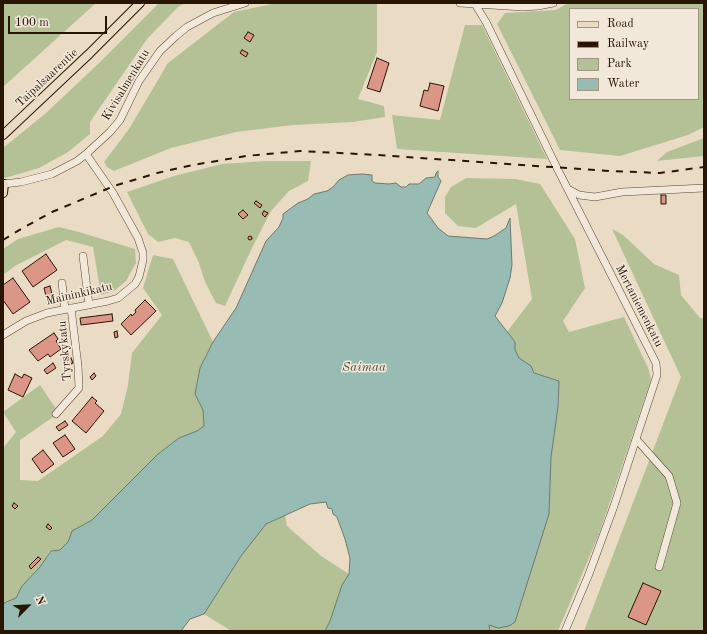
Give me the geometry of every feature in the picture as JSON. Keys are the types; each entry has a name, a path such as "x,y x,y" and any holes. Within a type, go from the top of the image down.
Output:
{"main road":[{"name":"Taipalsaarentie","path":"3,135 89,54 140,3"},
{"path":"3,193 4,184"}],"street":[{"name":"Kivisalmenkatu","path":"4,184 37,179 52,174 77,161 110,132 120,120 139,81 160,51 187,27 213,13 245,3"},
{"path":"460,3 523,7 553,3"},
{"name":"Mertaniemenkatu","path":"475,4 486,22 656,364 657,375 636,439 589,574 565,631"},
{"name":"Maininkikatu","path":"3,335 26,321 47,313 108,302 118,298 135,284 139,277 143,253 138,238 128,218 86,154"},
{"path":"568,189 579,195 595,197 622,192 704,188"},
{"path":"83,256 89,305"},
{"name":"Tyrskykatu","path":"58,412 79,388 78,366 62,283"},
{"path":"636,439 669,476 677,503 659,567"}],"green space":[{"path":"3,3 96,3 3,87"},
{"path":"159,3 185,3 178,7 147,39 90,122 90,134 68,152 39,168 5,178 3,177 3,148 46,113"},
{"path":"277,3 377,3 377,52 358,99 384,106 385,117 353,122 293,125 236,132 171,148 114,171 107,167 104,162 129,129 168,63 234,12"},
{"path":"568,3 704,3 704,127 688,135 620,156 560,150 497,24 505,13 556,10"},
{"path":"465,25 482,25 547,159 397,149 392,115 440,120"},
{"path":"704,138 704,156 657,161 667,152"},
{"path":"266,161 311,161 308,181 289,191 271,211 225,306 216,303 205,282 199,263 189,242 175,238 158,242 148,234 127,192 174,176 222,164"},
{"path":"466,178 515,179 540,184 575,239 585,288 563,321 569,332 624,317 649,370 651,380 599,534 558,631 490,631 489,625 515,621 523,598 551,457 558,407 559,381 534,373 531,366 519,358 515,350 515,342 507,332 532,299 516,204 476,228 458,226 445,213 445,197 451,187"},
{"path":"59,227 135,249 136,263 126,281 114,291 101,295 93,247 66,240 15,266 3,275 3,249 18,239"},
{"path":"612,229 623,235 654,264 679,275 681,295 700,318 704,318 704,631 584,631 681,377"},
{"path":"153,255 173,259 213,342 200,368 195,394 203,410 204,426 197,431 179,438 158,454 92,520 72,531 68,542 60,550 50,551 40,567 22,586 16,598 4,603 3,608 3,448 16,432 3,412 40,385 59,413 20,440 20,480 38,481 103,436 121,414 128,385 132,353 162,315 143,288"},
{"path":"285,515 287,526 321,556 349,574 342,585 330,621 325,631 231,631 204,614 241,556 266,524"}],"water":[{"name":"Saimaa","path":"438,171 438,177 441,181 427,213 438,228 448,236 487,239 506,228 510,218 512,265 510,278 502,303 495,316 515,342 515,350 519,358 531,366 534,373 559,381 558,407 551,457 549,514 515,622 509,626 498,628 489,625 490,631 325,631 330,621 342,585 349,574 350,558 337,517 333,514 332,509 328,508 326,502 310,504 266,524 241,556 204,614 190,619 181,631 3,631 4,603 16,598 22,586 40,567 51,551 60,550 68,542 72,531 92,520 158,454 179,438 197,431 204,426 203,410 195,394 200,368 213,342 236,308 266,241 279,227 283,214 314,194 327,191 339,180 348,175 372,175 372,181 375,183 396,183 401,187 406,187 409,184 419,184 426,178 435,177"}],"building":[{"path":"248,32 254,35 250,42 244,38"},
{"path":"242,50 248,53 246,57 240,53"},
{"path":"377,58 389,63 380,92 367,88"},
{"path":"430,83 444,86 438,111 420,106 424,90 428,91"},
{"path":"661,195 666,195 666,204 661,204"},
{"path":"256,201 262,205 260,208 254,203"},
{"path":"243,210 248,215 243,219 238,214"},
{"path":"264,211 268,213 265,217 262,214"},
{"path":"248,236 252,236 252,240 248,240"},
{"path":"46,254 57,270 33,287 22,271"},
{"path":"13,278 30,302 13,314 3,300 3,285"},
{"path":"50,286 53,298 47,300 44,288"},
{"path":"145,300 156,311 131,335 121,324 131,314 132,316 136,312 135,310"},
{"path":"112,314 113,321 81,325 80,318"},
{"path":"117,331 118,337 115,338 114,332"},
{"path":"54,333 58,339 56,341 61,349 50,357 48,354 38,361 29,350"},
{"path":"71,358 73,363 69,365 67,361"},
{"path":"53,363 56,368 47,374 44,370"},
{"path":"94,373 96,376 92,380 90,377"},
{"path":"15,374 22,378 24,374 32,378 23,397 8,390"},
{"path":"92,397 97,401 95,403 104,411 86,433 72,421"},
{"path":"65,421 68,425 59,431 56,427"},
{"path":"65,435 75,449 63,457 53,443"},
{"path":"43,450 54,464 42,473 32,459"},
{"path":"14,503 18,506 15,509 12,506"},
{"path":"48,524 52,528 50,530 46,527"},
{"path":"38,557 41,559 31,569 29,566"},
{"path":"643,583 661,591 646,625 628,617"}],"railway":[{"path":"3,240 52,212 114,186 157,173 246,156 300,151 660,173 704,167"}]}
